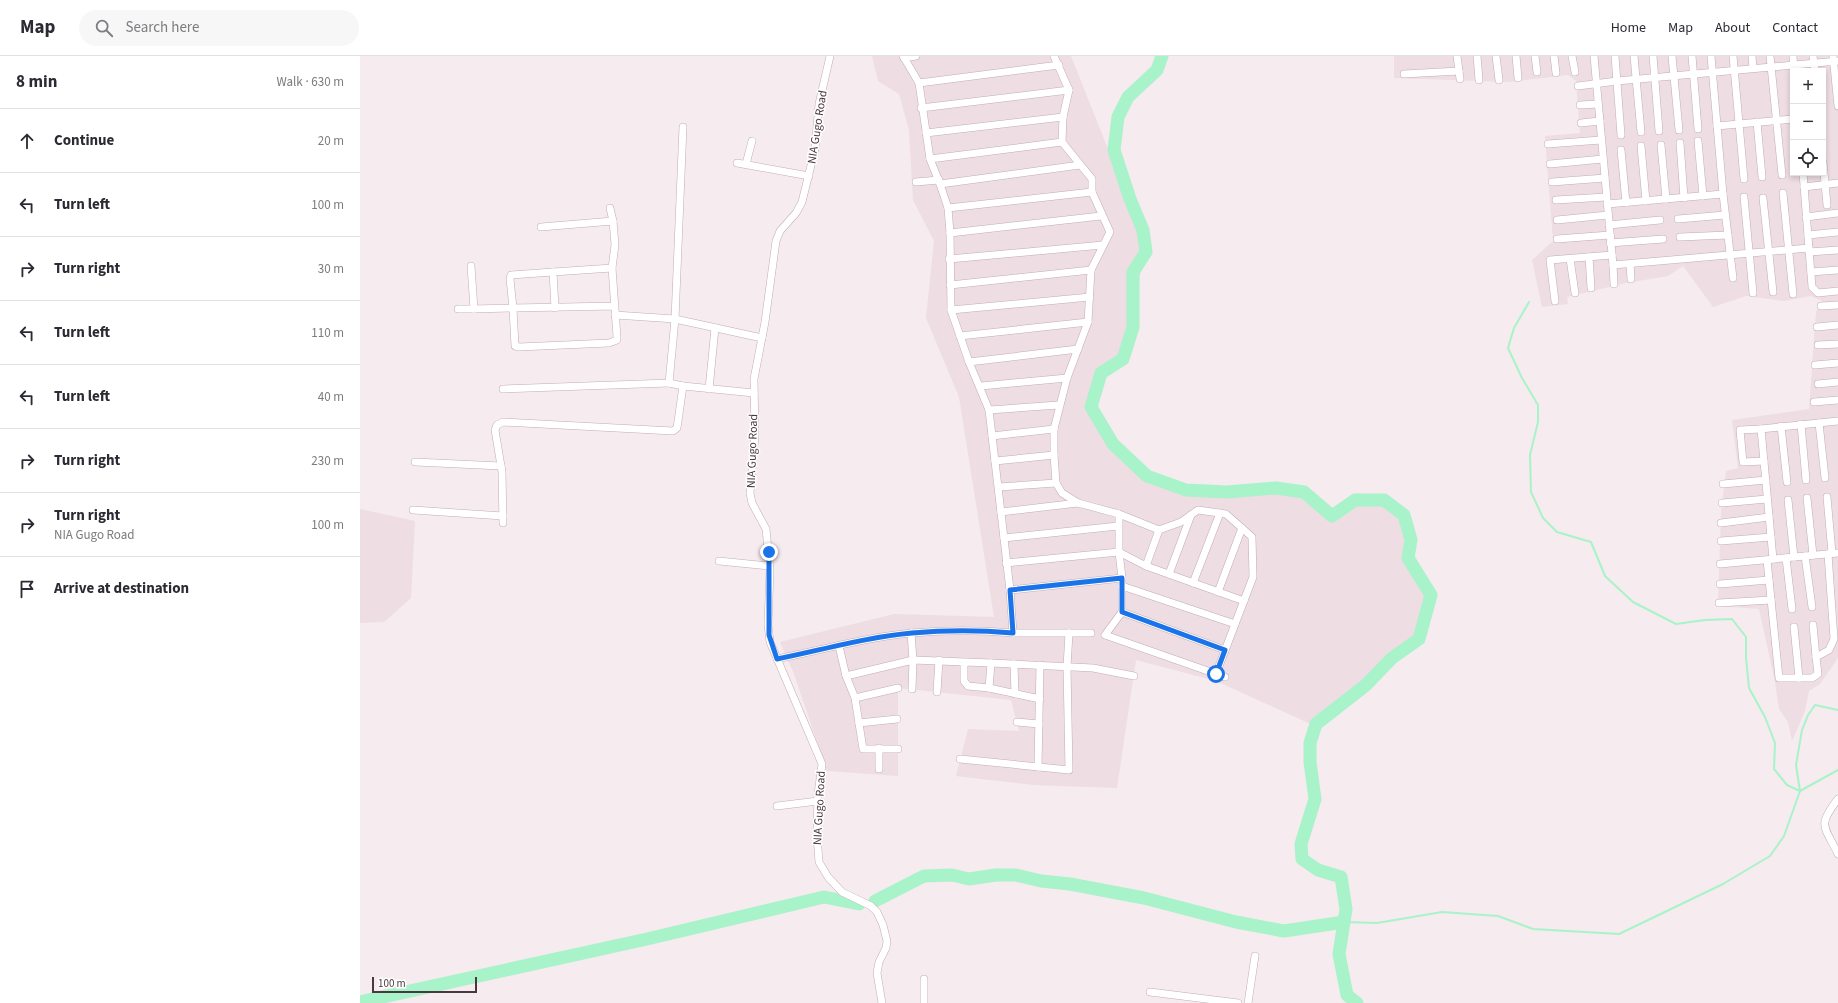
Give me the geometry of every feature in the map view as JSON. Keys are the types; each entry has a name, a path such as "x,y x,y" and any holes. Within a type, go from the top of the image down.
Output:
{"street":[{"name":"NIA Gugo Road","path":"830,56 819,104 815,149 802,202 796,213 780,232 776,241 762,338 754,378 755,435 750,493 752,503 766,529 769,566 769,635 777,659 820,757 822,772 818,801 817,847 821,866 828,877 842,892 871,906 877,912 883,925 887,941 886,948 879,962 877,973 882,1003"},
{"path":"916,56 903,57 919,83 921,108 930,159 940,182 948,208 950,233 949,259 951,310 969,362 981,386 990,410 1010,590 1013,633"},
{"path":"1054,56 1069,90 1063,117 1062,142 1092,179 1092,192 1101,216 1110,232 1091,270 1088,322 1067,378 1054,429 1056,484 1062,493 1078,503 1119,514 1159,530 1181,522 1198,510 1226,514 1252,537 1253,577 1216,674"},
{"path":"1404,74 1460,75 1457,56"},
{"path":"1477,56 1479,80"},
{"path":"1496,56 1498,80"},
{"path":"1516,56 1518,78"},
{"path":"1535,56 1537,72"},
{"path":"1554,56 1556,73"},
{"path":"1572,56 1575,72"},
{"path":"1594,56 1614,284"},
{"path":"1615,56 1621,135"},
{"path":"1634,56 1641,132"},
{"path":"1653,56 1659,131"},
{"path":"1672,56 1679,130"},
{"path":"1692,56 1698,129"},
{"path":"1711,56 1725,215 1733,278"},
{"path":"1733,56 1744,178"},
{"path":"1752,56 1753,68"},
{"path":"1770,56 1782,175"},
{"path":"1792,56 1794,68"},
{"path":"1578,86 1771,66 1794,68 1813,59 1835,59 1838,106"},
{"path":"919,83 1059,65"},
{"path":"921,108 1069,90"},
{"path":"1580,105 1598,104"},
{"path":"926,133 1063,117"},
{"path":"1717,126 1790,119"},
{"path":"1581,123 1600,121"},
{"path":"1757,122 1762,177"},
{"path":"670,383 675,320 683,127"},
{"path":"1548,144 1601,140"},
{"path":"746,164 752,141"},
{"path":"1698,141 1704,196"},
{"path":"930,159 1062,142"},
{"path":"1680,143 1684,198"},
{"path":"1661,145 1666,199"},
{"path":"1641,146 1646,201"},
{"path":"1621,150 1626,203"},
{"path":"1550,164 1603,158"},
{"path":"737,163 809,176"},
{"path":"916,182 940,182 1080,165"},
{"path":"1803,176 1812,287 1818,292 1838,291"},
{"path":"1824,176 1827,205"},
{"path":"1552,182 1605,178"},
{"path":"1804,187 1838,183"},
{"path":"948,208 1092,192"},
{"path":"1783,193 1787,249 1793,294"},
{"path":"1556,200 1626,203 1723,194"},
{"path":"1744,197 1753,293"},
{"path":"1763,198 1773,292"},
{"path":"610,208 613,221 615,245 612,268 617,340 614,342 516,347 514,344 510,275 612,268"},
{"path":"1806,217 1838,213"},
{"path":"1557,220 1608,215"},
{"path":"1678,219 1725,215"},
{"path":"950,233 1101,216"},
{"path":"1609,226 1660,220"},
{"path":"541,227 613,221"},
{"path":"1808,236 1838,232"},
{"path":"1680,237 1728,235"},
{"path":"1557,240 1663,239"},
{"path":"949,259 1103,246"},
{"path":"1612,265 1787,249 1838,250"},
{"path":"1555,302 1550,260 1612,255"},
{"path":"1589,257 1592,288"},
{"path":"1570,259 1574,294"},
{"path":"1630,264 1631,279"},
{"path":"471,266 474,309"},
{"path":"950,285 1091,270"},
{"path":"1811,272 1838,270"},
{"path":"554,272 555,308"},
{"path":"951,310 1090,297"},
{"path":"1821,306 1838,305"},
{"path":"458,309 615,306"},
{"path":"615,315 675,320 762,338"},
{"path":"960,336 1088,322"},
{"path":"1818,327 1838,324"},
{"path":"709,389 715,328"},
{"path":"1818,346 1838,344"},
{"path":"969,362 1078,349"},
{"path":"1815,365 1838,363"},
{"path":"981,386 1067,378"},
{"path":"1818,384 1838,382"},
{"path":"503,389 670,383 683,386 754,393"},
{"path":"414,510 503,519 501,466 495,430 497,425 503,422 673,431 677,428 683,386"},
{"path":"1814,402 1838,400"},
{"path":"990,410 1060,405"},
{"path":"1764,460 1743,462 1740,430 1838,421"},
{"path":"1819,423 1824,478"},
{"path":"1801,424 1806,480"},
{"path":"1781,426 1787,482"},
{"path":"992,436 1054,429"},
{"path":"1761,429 1771,537 1769,580 1779,678 1812,678 1818,674 1813,625"},
{"path":"996,461 1054,455"},
{"path":"415,462 501,466"},
{"path":"1723,484 1766,480"},
{"path":"999,487 1056,484"},
{"path":"1816,657 1829,650 1834,640 1836,631 1832,553 1827,497"},
{"path":"1807,498 1813,555"},
{"path":"1722,503 1768,499"},
{"path":"1788,500 1792,610"},
{"path":"1001,512 1078,503"},
{"path":"1193,583 1220,513"},
{"path":"1119,514 1118,526 1122,578 1122,612 1105,635 1225,677"},
{"path":"1169,574 1191,515"},
{"path":"1721,523 1769,517"},
{"path":"1004,538 1118,526"},
{"path":"1218,592 1242,528"},
{"path":"1146,566 1159,530"},
{"path":"1721,541 1771,537"},
{"path":"1006,563 1119,552 1146,566 1244,601"},
{"path":"1720,564 1832,553"},
{"path":"1805,556 1812,607"},
{"path":"719,561 769,566"},
{"path":"1010,590 1122,578"},
{"path":"1720,584 1769,580"},
{"path":"1122,586 1235,624"},
{"path":"1719,603 1771,600"},
{"path":"1122,612 1225,650"},
{"path":"1794,627 1799,678"},
{"path":"777,659 911,633 970,630 1013,633 1091,633"},
{"path":"911,633 913,660 912,689"},
{"path":"960,759 1069,770 1067,667 1070,633"},
{"path":"839,646 846,676 855,698 863,749 898,748"},
{"path":"846,676 913,660 1093,668 1134,676"},
{"path":"938,692 939,660"},
{"path":"964,662 964,681 968,686 989,688 1040,699"},
{"path":"989,688 991,663"},
{"path":"1014,664 1015,694"},
{"path":"1038,767 1040,665"},
{"path":"855,698 898,688"},
{"path":"859,723 897,719"},
{"path":"1017,722 1039,724"},
{"path":"879,748 879,769"},
{"path":"1838,798 1824,819 1824,824 1838,854"},
{"path":"777,806 818,801"},
{"path":"1248,1003 1255,956"},
{"path":"924,979 924,1003"},
{"path":"1150,992 1238,1003"}],"shaded area":[{"path":"872,56 1071,56 1145,242 1133,322 1125,354 1102,373 1091,407 1120,450 1147,476 1181,488 1226,492 1292,490 1304,492 1332,515 1351,503 1384,500 1404,515 1407,525 1408,558 1431,594 1419,639 1315,726 1216,681 1136,660 1117,788 1034,785 956,776 968,729 1019,731 1011,700 898,688 898,776 827,771 794,674 780,642 894,614 994,617 959,397 926,318 934,241 913,200 909,130 899,94 878,81"},
{"path":"1394,56 1838,56 1838,658 1820,684 1809,691 1805,711 1792,741 1788,722 1779,709 1775,682 1759,609 1718,606 1721,512 1726,471 1738,468 1732,420 1809,409 1816,312 1822,301 1811,296 1784,301 1746,296 1713,307 1683,266 1668,276 1626,283 1567,297 1568,304 1542,307 1532,260 1553,241 1545,136 1580,133 1576,81 1568,75 1509,82 1394,78"},
{"path":"360,509 415,521 411,598 384,622 360,623"}],"waterway":[{"path":"1162,56 1157,70 1128,97 1118,117 1114,150 1130,199 1143,230 1146,252 1133,272 1133,327 1123,359 1101,373 1091,407 1113,444 1147,476 1186,490 1227,492 1276,488 1304,492 1332,516 1355,500 1384,500 1404,515 1411,540 1408,558 1431,595 1419,639 1392,658 1366,685 1316,724 1310,743 1310,762 1315,799 1301,844 1302,859 1318,870 1341,877 1346,909 1339,954 1347,995 1357,1003"},
{"path":"1529,302 1514,328 1508,348 1522,378 1538,405 1538,422 1530,455 1531,492 1543,518 1557,532 1591,542 1605,576 1633,602 1676,624 1705,620 1732,619 1746,637 1746,658 1749,688 1765,717 1775,743 1774,769 1787,785 1800,791"},
{"path":"1344,922 1377,923 1442,912 1498,916 1533,929 1619,934 1723,884 1770,856 1784,836 1800,791 1796,765 1802,730 1808,715 1815,705 1838,710"},
{"path":"1800,791 1838,770"},
{"path":"875,901 924,876 952,875 969,879 996,875 1016,875 1041,881 1070,884 1144,898 1236,922 1284,931 1344,922"},
{"path":"360,1002 647,939 824,897 859,904"}],"route":[{"path":"769,552 770,598 768,625 770,642 777,659 911,633 970,630 1013,633 1010,590 1122,578 1122,612 1225,650 1216,674"}]}
